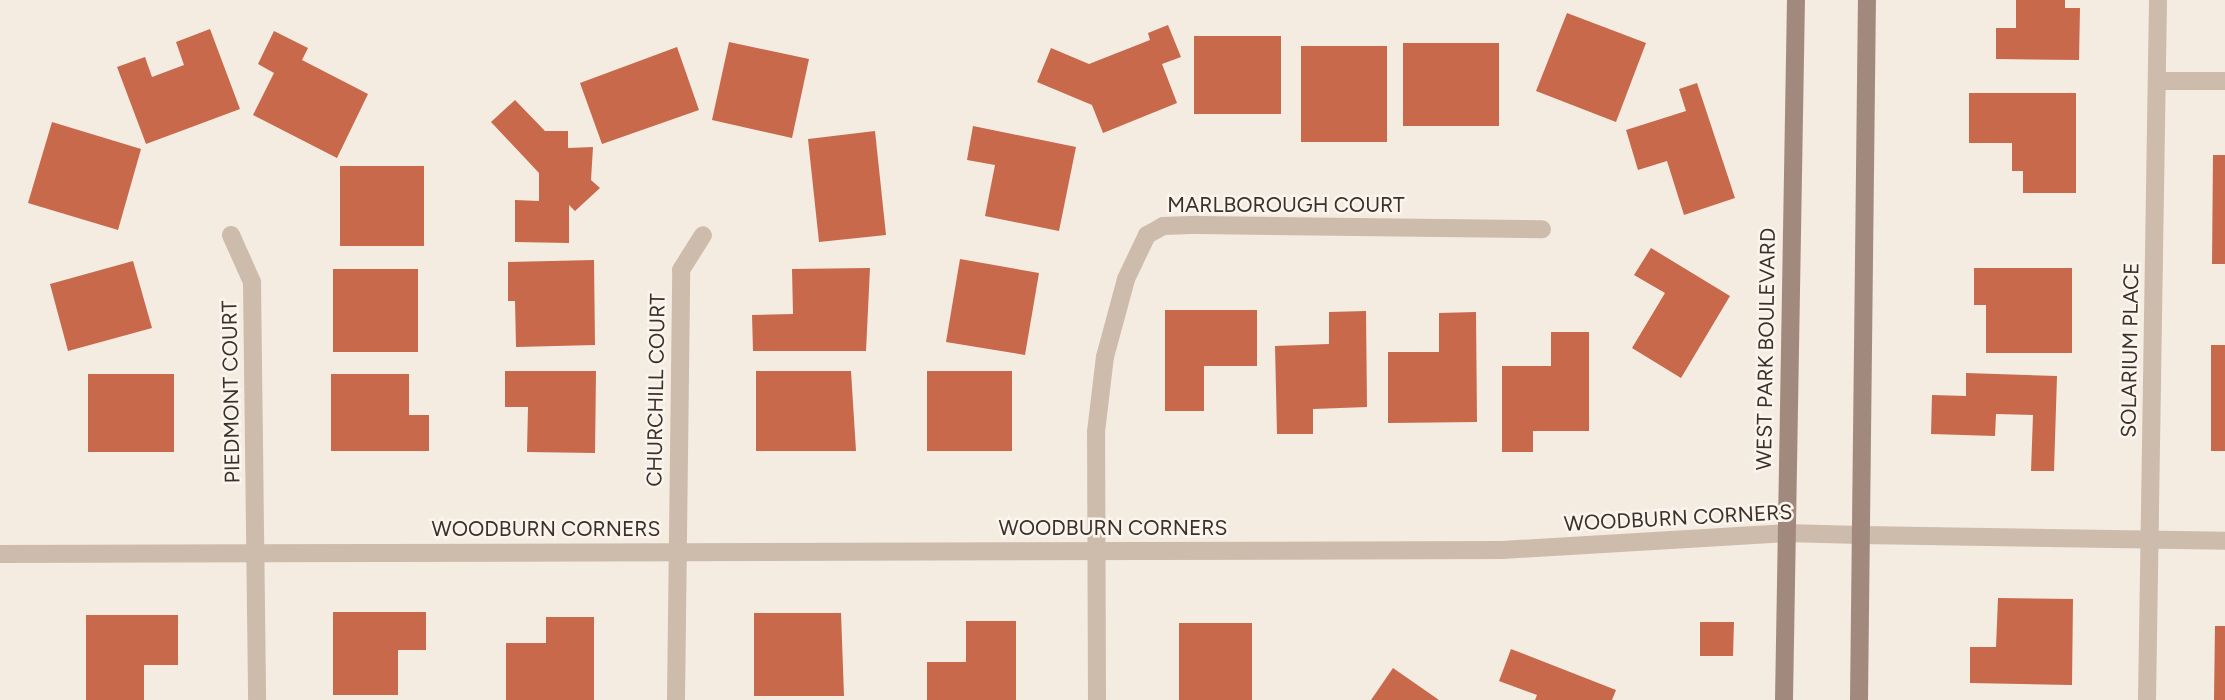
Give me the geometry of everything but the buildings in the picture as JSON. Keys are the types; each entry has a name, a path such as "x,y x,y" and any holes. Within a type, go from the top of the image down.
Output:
{"main road":[{"name":"WEST PARK BOULEVARD","path":"1784,700 1784,533 1796,0"},
{"path":"1859,700 1867,0"}],"street":[{"name":"SOLARIUM PLACE","path":"2147,700 2158,0"},
{"path":"2157,81 2225,81"},
{"name":"MARLBOROUGH COURT","path":"1097,700 1096,432 1105,357 1126,279 1147,235 1163,226 1198,225 1542,229"},
{"name":"PIEDMONT COURT","path":"231,235 252,282 257,700"},
{"name":"CHURCHILL COURT","path":"676,700 675,551 681,270 704,236"},
{"name":"WOODBURN CORNERS","path":"0,554 1502,550 1784,533 2225,541"}]}
